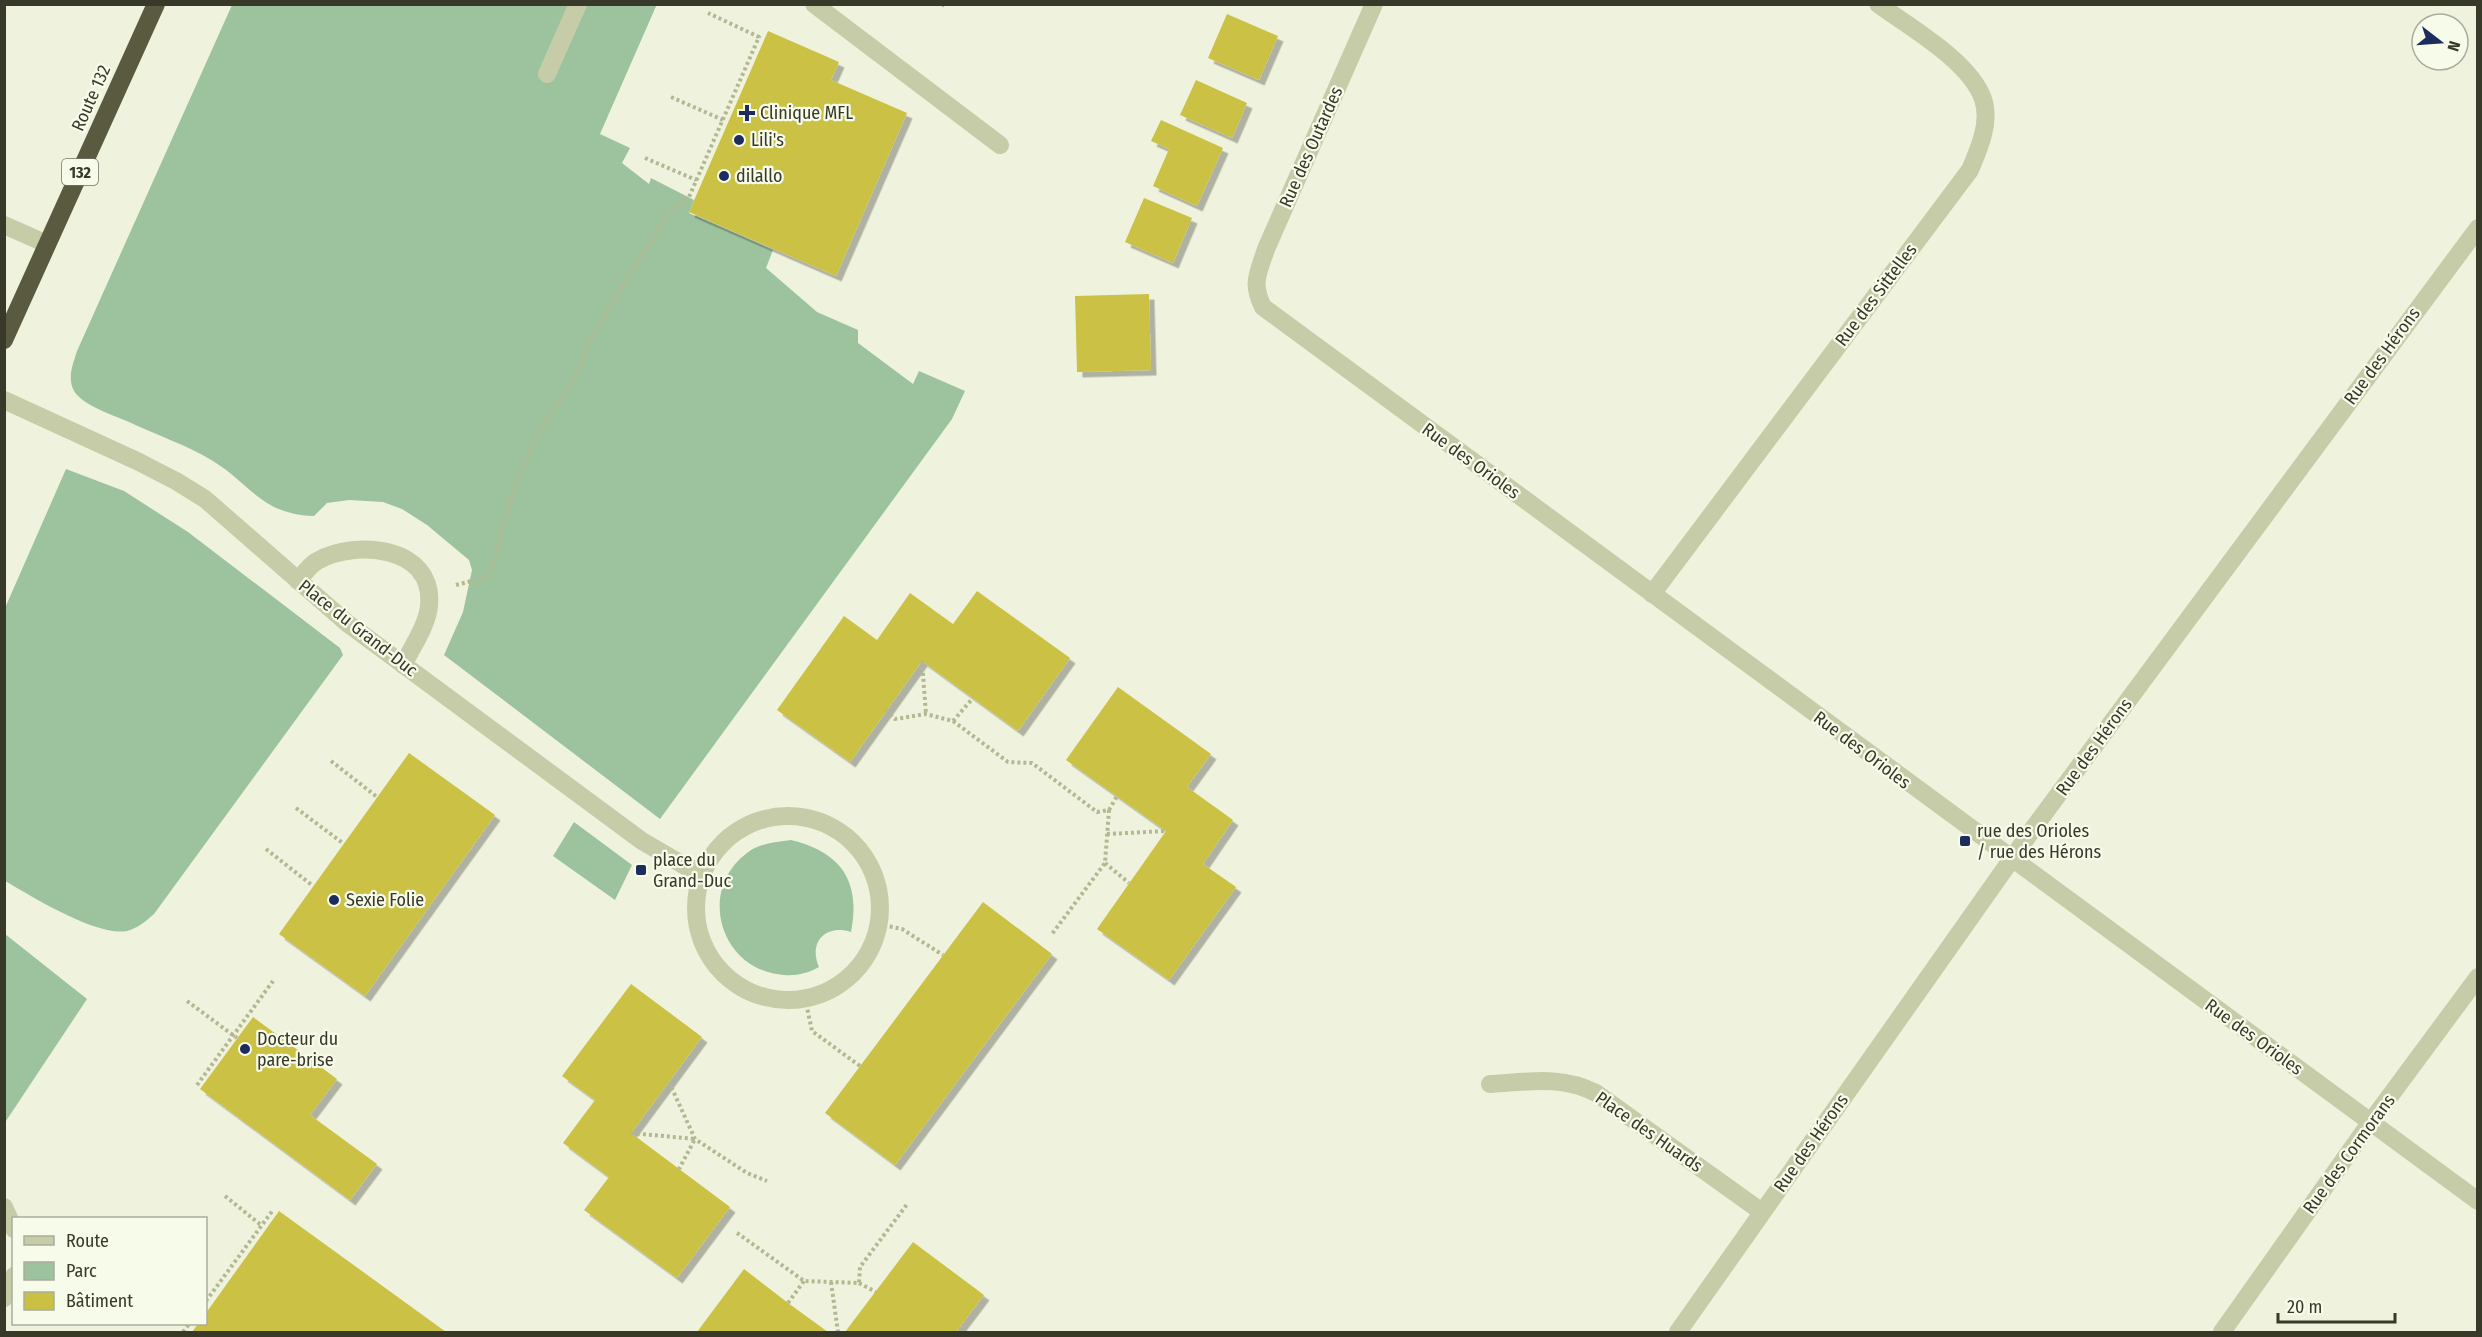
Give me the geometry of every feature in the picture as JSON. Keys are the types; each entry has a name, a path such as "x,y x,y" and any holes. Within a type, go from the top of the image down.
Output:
{"highway":[{"name":"Route 132","path":"4,340 156,4"}],"street":[{"path":"547,74 578,4"},
{"path":"814,4 1000,145"},
{"name":"Rue des Outardes","path":"1255,291 1266,249 1374,4"},
{"name":"Rue des Sittelles","path":"1652,594 1970,170 1977,153 1985,119 1983,100 1976,85 1950,57 1878,4"},
{"path":"4,225 47,244"},
{"name":"Rue des Hérons","path":"1678,1332 2012,859 2478,228"},
{"name":"Rue des Orioles","path":"1255,291 1263,307 1278,320 2478,1201"},
{"name":"Place du Grand-Duc","path":"4,400 81,434 176,481 205,499 347,623 403,665 642,841 684,866 704,872"},
{"path":"298,581 308,568 328,556 365,550 404,556 416,566 425,580 429,593 429,607 424,624 403,665"},
{"path":"787,816 820,822 848,839 869,865 876,880 879,895 878,924 867,954 858,967 834,987 805,998 785,1000 753,993 725,975 705,948 697,918 697,902 704,872 710,859 725,842 742,828 756,822 787,816"},
{"name":"Rue des Cormorans","path":"2222,1332 2370,1122 2478,977"},
{"name":"Place des Huards","path":"1490,1084 1553,1080 1584,1087 1596,1093 1762,1212"},
{"path":"4,1207 12,1225"},
{"path":"4,1298 12,1280"}],"path":[{"path":"429,593 487,577 493,564 514,489 537,435 577,375 589,341 667,215 689,197 759,37 708,13"},
{"path":"671,97 723,120"},
{"path":"732,99 738,102"},
{"path":"719,129 725,132"},
{"path":"645,158 696,180"},
{"path":"701,169 708,170"},
{"path":"922,661 926,714"},
{"path":"953,721 973,698"},
{"path":"886,711 895,719 926,714 953,721 1008,762 1032,763 1096,812 1109,810"},
{"path":"331,761 377,797"},
{"path":"1052,934 1104,863 1109,810 1117,796"},
{"path":"296,808 344,843"},
{"path":"1107,834 1166,831"},
{"path":"266,849 313,886"},
{"path":"1104,863 1129,883"},
{"path":"878,924 903,928 943,955"},
{"path":"197,1085 235,1037 273,981"},
{"path":"805,998 812,1031 860,1066"},
{"path":"187,1001 235,1037"},
{"path":"669,1082 695,1139"},
{"path":"631,1133 695,1139 747,1173 767,1181"},
{"path":"679,1169 695,1139"},
{"path":"225,1197 261,1225"},
{"path":"860,1283 860,1267 908,1203"},
{"path":"207,1300 273,1210"},
{"path":"737,1233 804,1281 860,1283 876,1292"},
{"path":"788,1302 804,1281"},
{"path":"831,1282 838,1332"}],"green space":[{"path":"657,4 600,134 630,148 622,163 649,184 651,178 694,200 689,213 773,250 766,268 817,312 858,330 858,343 913,384 919,371 965,391 952,419 660,819 444,655 463,612 472,570 469,560 427,525 402,509 383,502 349,500 327,503 314,516 281,510 259,497 227,470 203,455 99,410 84,401 74,391 71,376 77,351 232,5"},
{"path":"66,469 124,491 188,532 340,648 343,655 154,914 145,922 127,931 99,928 82,922 5,881 5,608"},
{"path":"574,822 632,865 615,900 553,856"},
{"path":"791,840 823,852 844,871 853,898 853,914 851,932 842,930 827,933 818,943 816,958 819,967 807,972 784,975 762,970 744,960 731,945 723,927 720,907 722,888 731,869 747,853 763,845"},
{"path":"5,934 87,999 6,1121 4,1120"}],"building":[{"path":"1227,14 1278,36 1259,80 1208,58"},
{"path":"768,31 839,62 831,80 907,113 836,276 689,212"},
{"path":"1196,80 1247,103 1232,138 1180,115"},
{"path":"1161,120 1223,148 1197,206 1153,186 1169,149 1151,141"},
{"path":"1144,198 1192,218 1173,263 1125,242"},
{"path":"1149,294 1151,370 1077,372 1075,296"},
{"path":"977,591 1070,658 1018,731 922,661 850,762 777,710 844,616 877,640 910,593 953,624"},
{"path":"1118,687 1211,754 1187,787 1233,820 1203,864 1236,887 1169,980 1097,929 1166,831 1066,760"},
{"path":"409,753 495,815 365,996 279,934"},
{"path":"983,902 1052,954 895,1165 825,1113"},
{"path":"631,984 702,1037 631,1133 730,1207 677,1278 584,1210 609,1177 563,1143 595,1100 562,1076"},
{"path":"253,1017 337,1079 310,1115 377,1164 350,1200 200,1089"},
{"path":"279,1211 446,1332 192,1332 197,1325 207,1325 207,1312"},
{"path":"913,1242 984,1295 956,1332 845,1332"},
{"path":"744,1269 788,1303 828,1332 697,1332"}],"place":[{"name":"Clinique MFL","path":"747,113"},
{"name":"Lili's","path":"739,140"},
{"name":"dilallo","path":"724,176"},
{"name":"rue des Orioles / rue des Hérons","path":"1965,841"},
{"name":"place du Grand-Duc","path":"641,870"},
{"name":"Sexie Folie","path":"334,900"},
{"name":"Docteur du pare-brise","path":"245,1049"}]}
